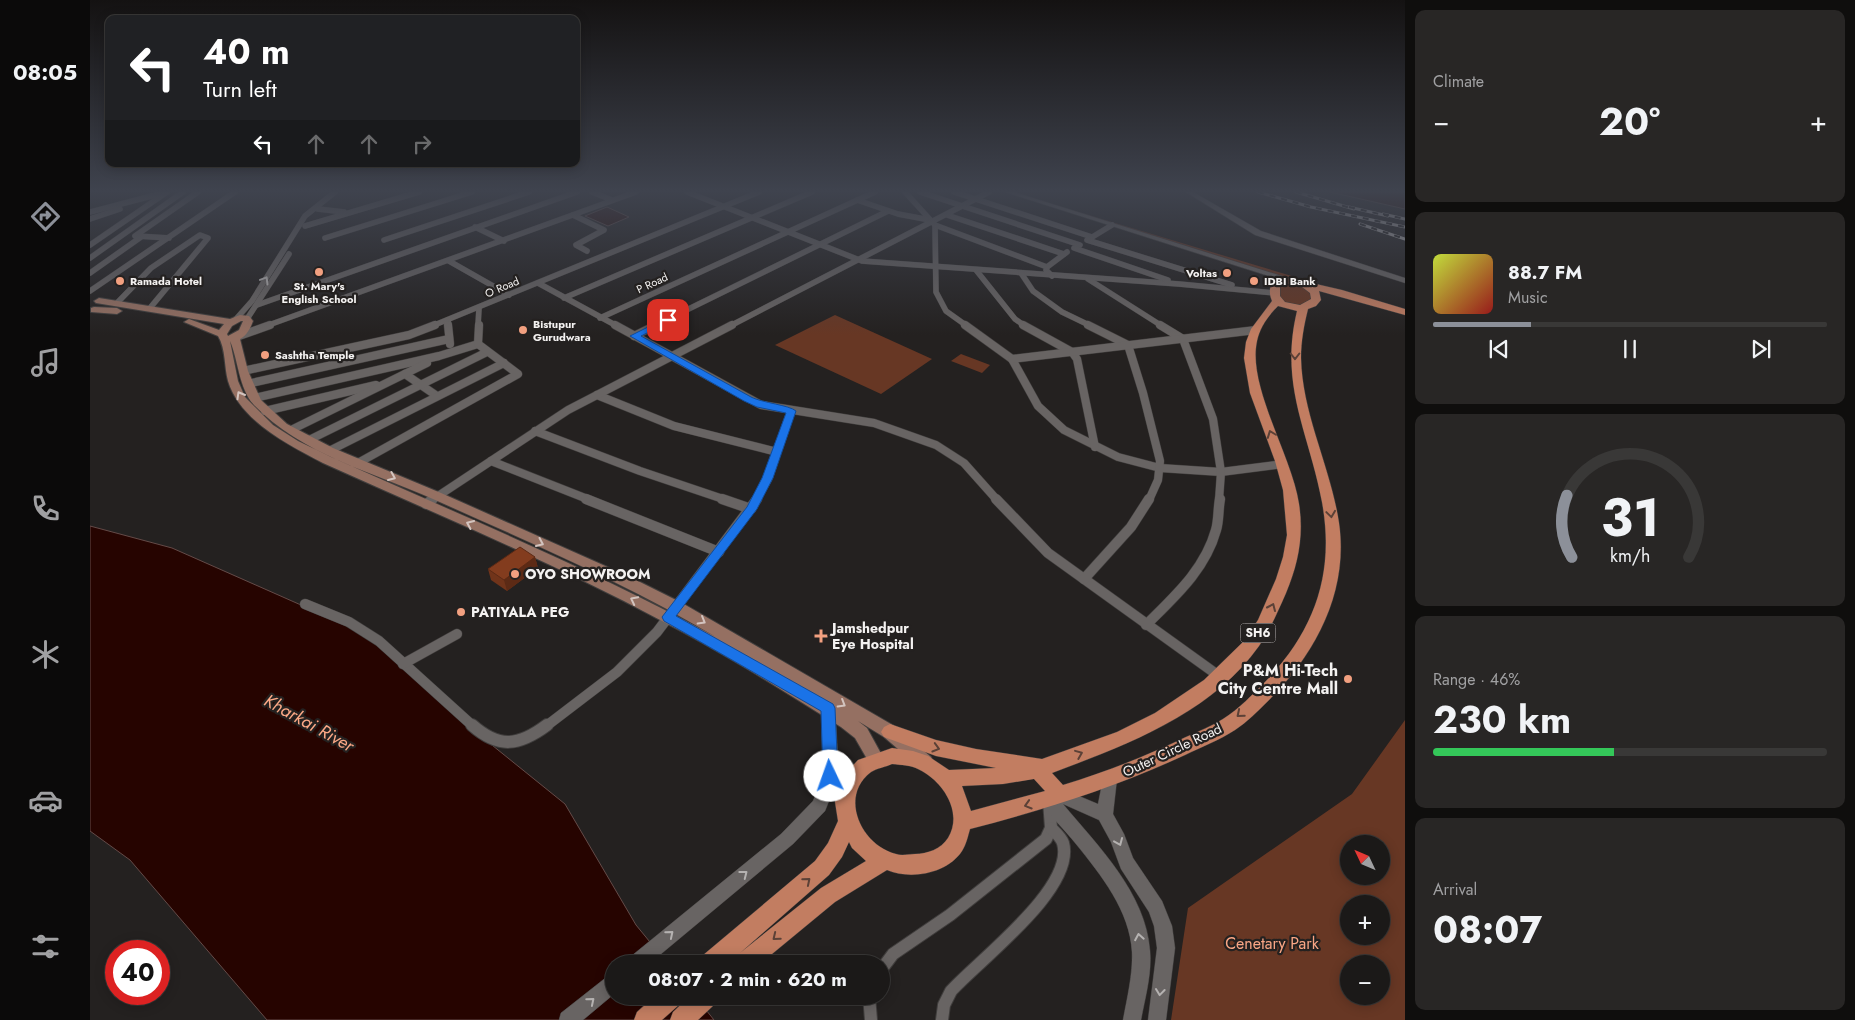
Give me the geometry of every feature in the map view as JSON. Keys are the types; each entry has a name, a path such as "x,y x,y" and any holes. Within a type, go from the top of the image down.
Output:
{"main road":[{"path":"1285,281 1339,292 1405,314 1352,300 1336,298 1291,307 1276,292 1285,281"},
{"path":"1301,284 1315,292 1310,304"},
{"name":"SH6","path":"946,778 1000,776 1042,768 1129,735 1184,705 1219,676 1250,646 1270,613 1290,559 1294,535 1293,507 1283,464 1254,387 1250,365 1250,347 1256,330 1276,292"},
{"path":"93,306 117,303 233,320 243,317 248,319 246,328 230,337"},
{"name":"Outer Circle Road","path":"963,822 1055,797 1109,779 1161,758 1228,724 1282,677 1305,648 1323,612 1331,578 1335,542 1329,503 1302,408 1295,366 1297,330 1310,304"},
{"path":"93,306 150,313 205,327 230,337 254,398 265,411 291,430 329,450 437,496 625,581 828,708 860,733 876,759"},
{"path":"233,320 230,337 233,381 240,398 269,427 327,460 589,578 673,612 890,732 936,748 1042,768 1055,797"},
{"path":"890,732 946,778 960,799 963,822 955,845 937,860 912,866 884,861 862,846 847,824 844,802 849,782 862,766 876,759 892,756 909,757 926,763"},
{"path":"720,955 822,868 835,850 847,824"},
{"path":"754,955 828,895 884,861"},
{"path":"645,1020 662,1005"},
{"path":"681,1020 697,1005"}],"street":[{"path":"90,258 116,240"},
{"path":"90,273 133,240"},
{"path":"90,292 167,240"},
{"path":"117,303 152,268 193,240"},
{"path":"150,308 207,240"},
{"path":"233,320 252,301 290,240"},
{"path":"248,319 297,240"},
{"path":"257,306 440,240"},
{"path":"230,337 508,240"},
{"path":"586,240 576,245 587,251"},
{"name":"O Road","path":"243,371 409,334 479,308 643,240"},
{"path":"564,298 702,240"},
{"name":"P Road","path":"600,318 771,240"},
{"path":"807,240 860,260 1021,274 1179,284 1252,292 1276,292"},
{"path":"634,336 830,240"},
{"path":"426,504 535,432 597,395 900,240"},
{"path":"934,240 936,292 946,311 1012,360 1038,406 1064,430 1095,446 1136,463 1160,468 1221,472 1283,464"},
{"path":"976,240 1047,267"},
{"path":"1021,240 1064,254"},
{"path":"1059,240 1179,284"},
{"path":"1047,267 1087,240"},
{"path":"1095,240 1252,292"},
{"path":"1154,240 1258,273 1276,292"},
{"path":"1156,240 1301,284"},
{"path":"1282,240 1405,279"},
{"path":"449,261 509,295"},
{"path":"1047,267 1046,270 1052,276"},
{"path":"976,270 1015,319 1072,352 1077,359 1095,446"},
{"path":"1021,274 1033,291 1062,312 1128,345 1148,406 1160,468 1150,496 1140,515 1119,543 1084,579"},
{"path":"1088,279 1123,303 1183,339 1213,419 1221,472 1217,524 1200,566 1192,579 1146,625"},
{"path":"538,283 761,405 874,423 936,445 964,463 1032,539 1146,625 1219,676"},
{"path":"358,463 518,374 478,344 479,308"},
{"path":"291,430 439,356 449,348 448,320"},
{"path":"1012,360 1256,330"},
{"path":"247,384 449,339"},
{"path":"254,398 439,356 478,344"},
{"path":"309,440 487,352"},
{"path":"329,450 504,363"},
{"path":"405,374 437,396"},
{"path":"265,411 344,391 386,384"},
{"path":"597,395 674,426 777,452"},
{"path":"305,604 365,631 482,734 496,742 512,742 528,737 542,729 617,672 657,632 751,509 768,478 791,411"},
{"path":"535,432 751,509"},
{"path":"491,461 719,552"},
{"path":"404,664 457,634"},
{"path":"646,955 788,839 819,806 830,776 828,708"},
{"path":"1109,779 1105,815 1118,839 1127,863 1156,907 1163,926 1166,948 1157,1020"},
{"path":"1055,797 1105,815"},
{"path":"890,958 893,954 950,915 1046,839 1051,828 1055,797"},
{"path":"1055,797 1125,900 1135,921 1141,951 1140,973 1132,1020"},
{"path":"942,1020 942,1008 951,992 1034,909 1057,882 1066,858 1063,842 1051,828"},
{"path":"1125,900 1148,894"},
{"path":"568,1020 605,989"},
{"path":"869,1005 871,1020"}],"green space":[{"path":"1158,240 1170,240 1305,280 1288,277 1281,279 1301,285 1313,294 1311,299 1296,307 1277,299 1279,283 1269,274"},
{"path":"835,315 932,359 881,394 775,345"},
{"path":"961,354 990,365 982,373 951,361"},
{"name":"Cenetary Park","path":"1405,720 1405,1020 1171,1020 1188,908 1352,794"}],"water":[{"name":"Kharkai River","path":"90,526 172,548 362,632 477,733 565,804 636,925 661,955 605,955 605,1005 702,1005 714,1020 267,1020 130,860 90,831"}],"building":[{"path":"520,547 535,557 504,580 488,569"}],"place":[{"name":"St. Mary's English School","path":"319,272"},
{"name":"Voltas","path":"1227,273"},
{"name":"Ramada Hotel","path":"120,281"},
{"name":"IDBI Bank","path":"1254,281"},
{"name":"Bistupur Gurudwara","path":"523,330"},
{"name":"Sashtha Temple","path":"265,355"},
{"name":"OYO SHOWROOM","path":"515,574"},
{"name":"PATIYALA PEG","path":"461,612"},
{"name":"Jamshedpur Eye Hospital","path":"821,636"},
{"name":"P&M Hi-Tech City Centre Mall","path":"1348,679"}],"route":[{"path":"668,320 634,336 748,399 761,405 791,411 768,478 751,509 678,607 668,617 828,708 830,776"}]}
